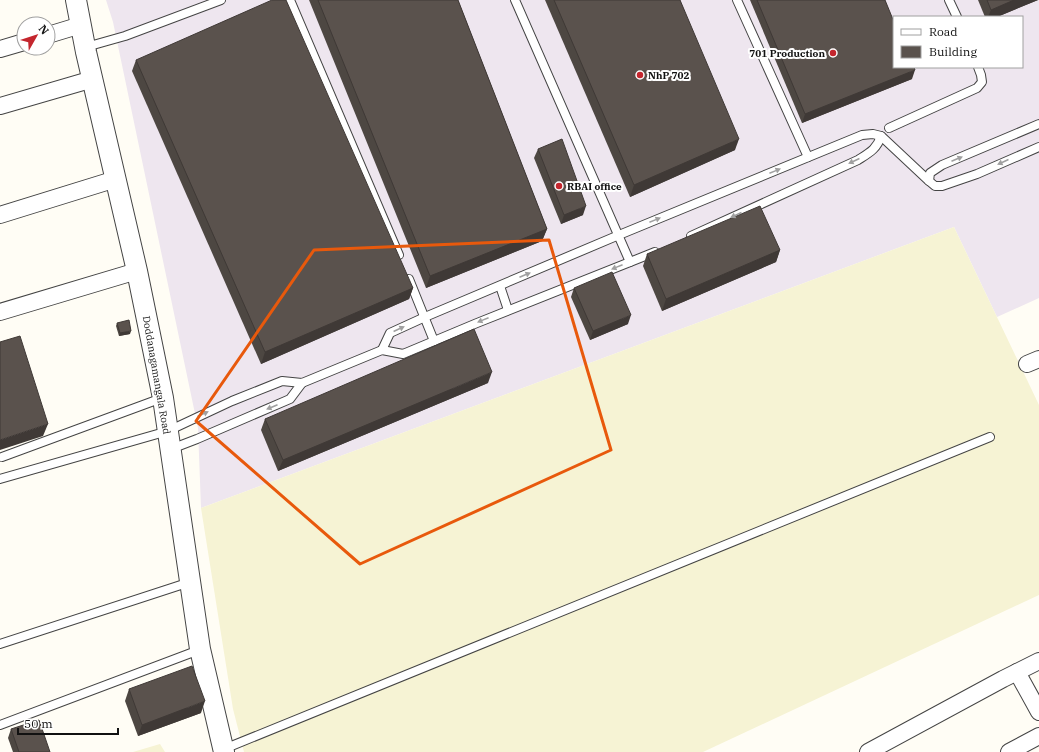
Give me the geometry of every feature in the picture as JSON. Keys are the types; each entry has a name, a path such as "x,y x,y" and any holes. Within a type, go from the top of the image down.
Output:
{"street":[{"name":"Doddanagamangala Road","path":"76,0 85,47 138,271 163,398 200,649 224,751"},
{"path":"56,33 81,25"},
{"path":"0,50 16,45"},
{"path":"0,106 93,79"},
{"path":"0,215 116,179"},
{"path":"0,312 138,271"},
{"path":"868,752 1039,661"},
{"path":"1017,672 1039,712"},
{"path":"1009,752 1039,736"}],"lane":[{"path":"85,47 125,36 221,0"},
{"path":"290,0 400,260"},
{"path":"515,0 630,262"},
{"path":"737,0 808,157"},
{"path":"950,0 957,16"},
{"path":"889,128 977,88 982,82 978,68"},
{"path":"929,181 930,173 942,166 1039,124"},
{"path":"382,350 390,333 618,235 862,135 873,134 881,136 935,186 942,186 977,174 1039,147"},
{"path":"681,240 858,160 871,152 879,144 881,136"},
{"path":"169,440 232,401 282,381 302,383 382,350 403,354 508,310 659,250"},
{"path":"407,274 434,341"},
{"path":"500,286 508,310"},
{"path":"0,479 169,440 197,439 290,399 302,383"},
{"path":"2,457 163,398"},
{"path":"224,751 990,437"},
{"path":"0,644 190,582"},
{"path":"0,726 200,649"}],"highlighted area":[{"path":"549,240 611,450 360,564 196,421 314,250"}],"shaded area":[{"path":"106,0 1039,0 1039,298 997,317 954,227 201,508 198,428 113,22"},
{"path":"954,227 1039,405 1039,595 703,752 244,752 233,709 201,508"},
{"path":"160,744 165,752 133,752"}],"building":[{"path":"272,0 286,0 413,288 265,352 136,60"},
{"path":"318,0 458,0 547,229 430,276"},
{"name":"NhP 702","path":"554,0 680,0 739,139 634,185"},
{"name":"701 Production","path":"757,0 885,0 893,20 893,68 914,68 915,70 805,114"},
{"path":"987,0 1014,0 991,10"},
{"name":"RBAI office","path":"562,139 586,206 564,215 538,149"},
{"path":"760,206 780,250 666,299 647,254"},
{"path":"612,272 631,315 593,331 574,288"},
{"path":"129,320 131,331 120,333 117,323"},
{"path":"474,329 492,372 283,460 265,419"},
{"path":"20,336 48,424 0,440 0,342"},
{"path":"192,666 205,701 142,725 129,689"},
{"path":"39,720 50,752 19,752 11,729"}],"place":[{"name":"701 Production","path":"833,53"},
{"name":"NhP 702","path":"640,75"},
{"name":"RBAI office","path":"559,186"}]}
